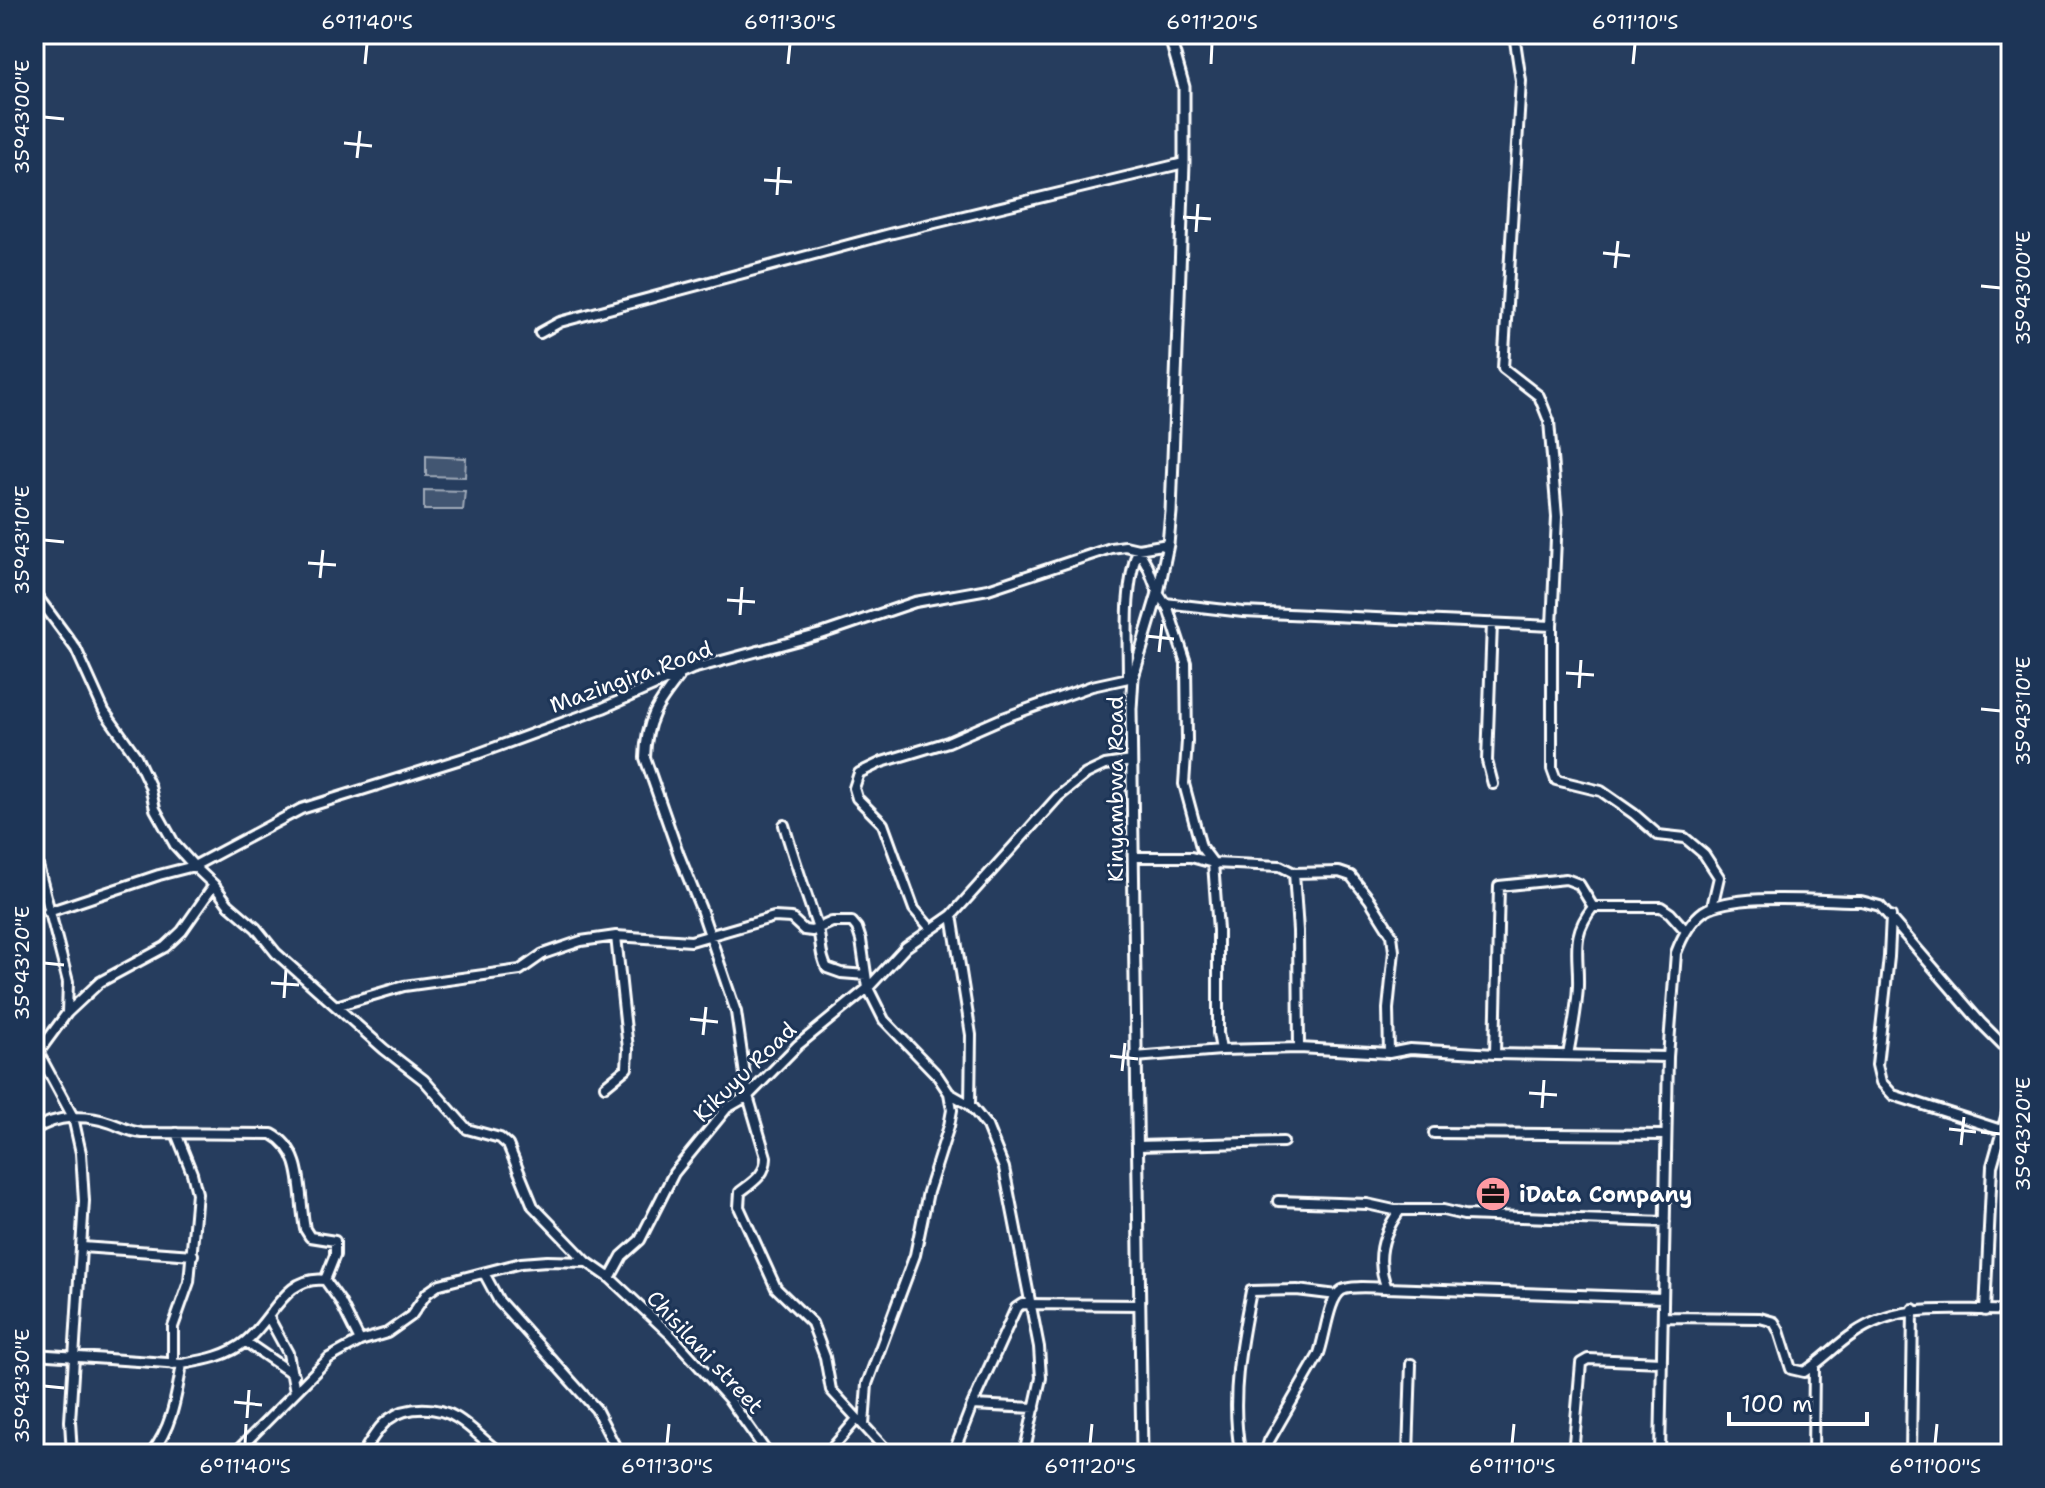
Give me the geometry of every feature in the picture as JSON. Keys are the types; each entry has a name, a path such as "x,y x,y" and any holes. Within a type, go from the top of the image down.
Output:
{"street":[{"name":"Kinyambwa Road","path":"1142,1454 1130,677 1158,593 1168,544 1184,163 1184,87 1169,34"},
{"path":"1514,34 1521,81 1503,368 1539,396 1549,421 1557,517 1552,626 1552,769 1556,780 1601,791 1658,835 1685,838 1704,854 1719,877 1712,907"},
{"path":"540,333 560,322 893,233 1184,163"},
{"name":"Mazingira Road","path":"48,912 194,866 301,809 477,754 692,669 821,634 915,602 988,589 1111,548 1125,546 1138,549 1168,544"},
{"path":"1138,549 1165,603 1187,671 1185,790 1201,847 1213,863 1221,1050"},
{"path":"931,929 914,909 883,824 857,798 854,788 859,773 1092,686 1130,677 1131,579 1138,549"},
{"path":"34,592 76,649 104,711 136,756 150,786 155,809 175,845 228,904 256,928 276,953 384,1049 424,1080 467,1129 500,1138 508,1145 533,1206 587,1262 610,1278"},
{"path":"1165,603 1243,612 1552,626"},
{"path":"1492,623 1487,761 1493,784"},
{"path":"680,676 657,705 645,747 645,758 736,1012 748,1096 766,1157 762,1175 740,1192 739,1207 776,1288 812,1323 825,1357 831,1390 890,1454"},
{"name":"Kikuyu Road","path":"610,1278 622,1256 640,1240 674,1173 727,1108 748,1096 798,1045 868,988 906,947 952,915 1058,797 1086,774 1105,765 1132,761"},
{"path":"784,825 818,930 822,960 827,968 841,973 866,975"},
{"path":"34,850 68,982 67,1013"},
{"path":"1133,857 1191,857 1213,863 1280,866 1294,873 1339,872 1351,876 1392,935 1394,951 1388,1009 1389,1053"},
{"path":"1294,873 1299,1048"},
{"path":"1495,1054 1499,886 1566,879 1579,884 1593,907"},
{"path":"72,1454 70,1421 84,1201 81,1153 73,1117 37,1056 67,1013 100,982 165,947 182,931 214,885"},
{"path":"1660,1454 1668,1057 1676,953 1693,921 1712,907 1726,902 1861,901 1880,906 1981,1023 2011,1053"},
{"path":"1593,907 1661,907 1686,931"},
{"path":"1568,1055 1578,987 1576,940 1584,919 1593,907"},
{"path":"952,915 971,1035 970,1105"},
{"path":"1891,916 1877,1065 1881,1082 1893,1095 2001,1130"},
{"path":"336,1006 404,986 520,970 543,954 581,941 616,936 691,941 774,917 791,918 808,931 818,930 832,922 852,922 857,928 868,988 884,1020 916,1052 949,1093 970,1105 987,1126 1004,1168 1031,1305 1041,1378 1024,1454"},
{"path":"605,1086 627,1068 628,1059 616,936"},
{"path":"1135,1057 1299,1048 1389,1053 1410,1049 1668,1057"},
{"path":"827,1454 861,1422 867,1384 915,1255 928,1192 949,1126 952,1110 949,1093"},
{"path":"1985,1311 1992,1166 2011,1099"},
{"path":"34,1130 57,1119 73,1117 111,1123 127,1131 272,1134 284,1140 296,1161 305,1229 310,1237 335,1241 335,1255 325,1280"},
{"path":"151,1454 162,1440 173,1416 178,1364 173,1327 187,1291 193,1255 197,1193 176,1133"},
{"path":"1434,1133 1666,1135"},
{"path":"1138,1146 1283,1142"},
{"path":"1278,1201 1367,1204 1400,1210 1443,1210 1464,1215 1665,1222"},
{"path":"1387,1288 1380,1267 1380,1255 1390,1224 1400,1210"},
{"path":"82,1247 193,1255"},
{"path":"234,1454 329,1358 360,1341 387,1333 411,1316 427,1293 440,1284 521,1263 587,1262"},
{"path":"484,1273 499,1301 596,1409 619,1454"},
{"name":"Chisilani street","path":"610,1278 671,1335 729,1399 768,1454"},
{"path":"34,1354 178,1364 224,1355 246,1342 297,1283 325,1280"},
{"path":"325,1280 340,1301 360,1341"},
{"path":"1265,1454 1269,1441 1318,1356 1332,1304 1344,1289 1663,1298"},
{"path":"1252,1454 1240,1450 1236,1407 1241,1343 1251,1291 1297,1290 1337,1295"},
{"path":"953,1454 1016,1308 1022,1304 1140,1305"},
{"path":"1911,1454 1913,1309"},
{"path":"1663,1317 1766,1319 1774,1322 1791,1369 1804,1372 1852,1334 1883,1317 1913,1309 2011,1310"},
{"path":"269,1318 288,1353 295,1392"},
{"path":"246,1342 294,1375"},
{"path":"1573,1454 1581,1363 1588,1359 1662,1362"},
{"path":"1408,1454 1411,1364"},
{"path":"1813,1454 1814,1366"},
{"path":"972,1405 1035,1408"},
{"path":"362,1454 389,1419 404,1411 425,1409 442,1411 455,1417 502,1454"}],"shaded area":[{"path":"426,456 466,458 465,477 426,476"},
{"path":"424,490 465,491 463,510 424,510"}],"place":[{"name":"iData Company","path":"1493,1194"}]}
